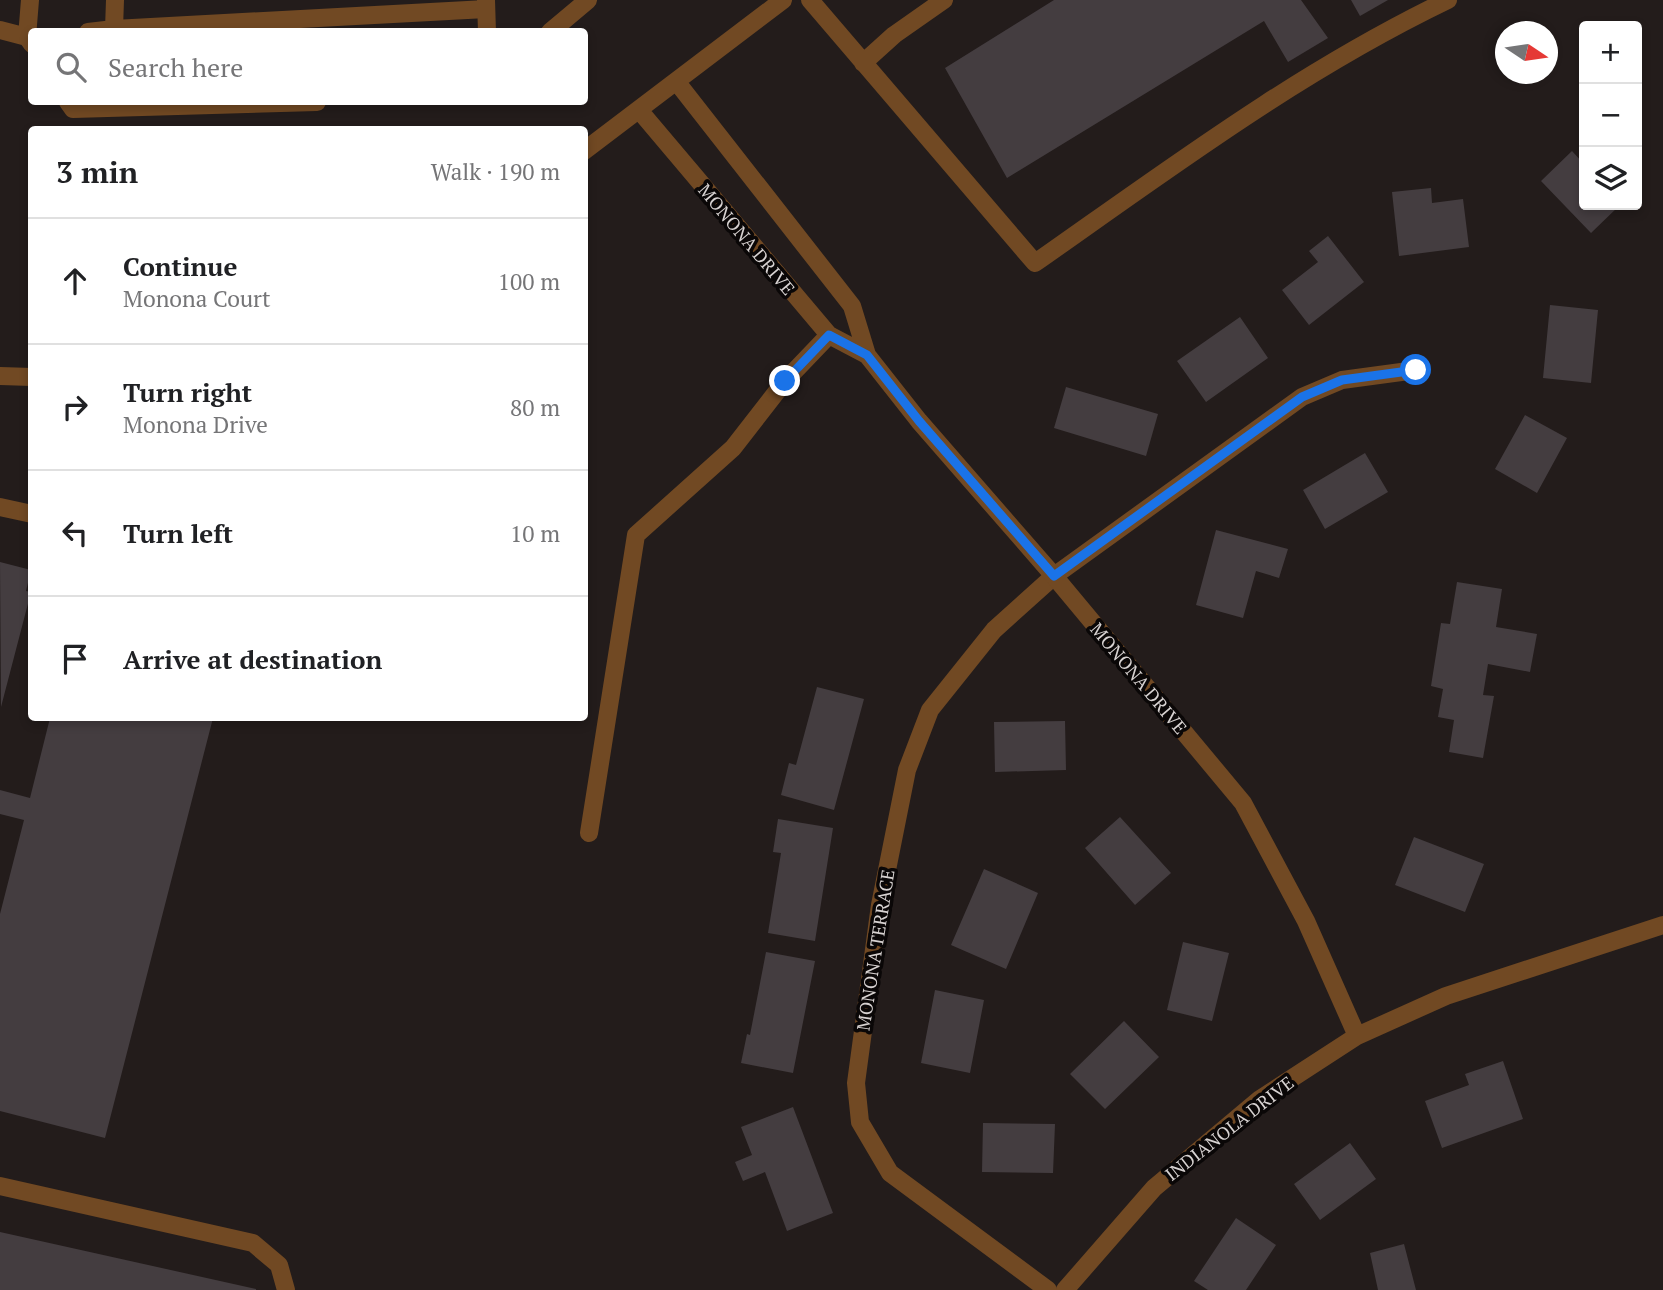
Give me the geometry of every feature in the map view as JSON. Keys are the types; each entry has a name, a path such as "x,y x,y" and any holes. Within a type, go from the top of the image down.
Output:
{"street":[{"path":"30,0 30,28"},
{"path":"114,28 115,0"},
{"path":"555,28 588,0"},
{"path":"588,148 783,0"},
{"path":"810,0 1035,263 1256,108 1388,29 1448,0"},
{"path":"863,63 894,35 944,0"},
{"path":"129,28 486,4 487,28"},
{"path":"0,30 28,38"},
{"name":"MONONA DRIVE","path":"676,81 852,306 867,355 919,421 1054,576 1243,803 1307,921 1357,1036"},
{"path":"70,105 73,109 212,105"},
{"name":"MONONA DRIVE","path":"639,110 829,335 867,355"},
{"path":"590,833 636,536 733,448 785,381 829,335"},
{"name":"MONONA TERRACE","path":"1048,1290 890,1173 860,1122 856,1083 880,905 907,770 930,710 995,630 1054,576 1302,397 1342,380 1416,370"},
{"path":"0,376 28,377"},
{"path":"0,507 28,513"},
{"name":"INDIANOLA DRIVE","path":"1065,1290 1154,1188 1260,1099 1357,1036 1446,996 1663,925"},
{"path":"0,1186 253,1242 279,1265 286,1290"}],"building":[{"path":"1054,0 1301,0 1328,38 1288,62 1264,21 1007,178 945,68"},
{"path":"1351,0 1388,0 1360,16"},
{"path":"1572,151 1579,159 1579,210 1615,210 1591,233 1541,181"},
{"path":"1431,188 1432,203 1463,199 1469,247 1399,256 1392,192"},
{"path":"1328,236 1364,282 1309,325 1282,290 1318,262 1309,251"},
{"path":"1550,305 1598,310 1591,383 1543,378"},
{"path":"1240,317 1268,358 1206,402 1177,361"},
{"path":"1066,387 1158,414 1146,456 1054,428"},
{"path":"1525,415 1567,438 1537,493 1495,469"},
{"path":"1365,453 1388,492 1325,529 1303,490"},
{"path":"1216,530 1288,549 1279,578 1256,571 1243,618 1196,605"},
{"path":"0,562 28,569 28,604 1,707"},
{"path":"1457,582 1502,589 1496,627 1537,634 1530,672 1488,664 1483,695 1494,696 1483,758 1449,752 1454,720 1438,717 1443,689 1431,686 1441,623 1450,624"},
{"path":"817,687 864,699 834,810 781,795 789,763 796,765"},
{"path":"49,721 212,721 105,1138 0,1111 0,914 24,820 0,814 0,790 30,798"},
{"path":"1065,721 1066,770 995,772 994,722"},
{"path":"1120,817 1171,873 1135,905 1085,848"},
{"path":"778,819 833,828 815,941 768,933 781,853 773,852"},
{"path":"1414,837 1484,864 1465,912 1395,885"},
{"path":"984,869 1038,893 1006,969 951,945"},
{"path":"1183,942 1229,953 1212,1021 1167,1010"},
{"path":"766,952 815,961 793,1073 741,1063 747,1034 750,1035"},
{"path":"935,990 984,1000 970,1073 921,1063"},
{"path":"1124,1021 1159,1057 1105,1109 1070,1074"},
{"path":"1503,1061 1523,1119 1442,1148 1425,1101 1469,1085 1465,1074"},
{"path":"793,1107 833,1213 787,1231 765,1172 743,1181 735,1162 752,1155 741,1127"},
{"path":"983,1123 1055,1124 1053,1173 982,1172"},
{"path":"1350,1143 1376,1179 1320,1220 1294,1184"},
{"path":"1236,1218 1276,1245 1246,1290 1208,1290 1194,1281"},
{"path":"0,1232 256,1289 256,1290 0,1290"},
{"path":"1404,1244 1416,1290 1378,1290 1370,1253"}],"route":[{"path":"785,381 829,335 867,355 919,421 1054,576 1302,397 1342,380 1416,370"}]}
